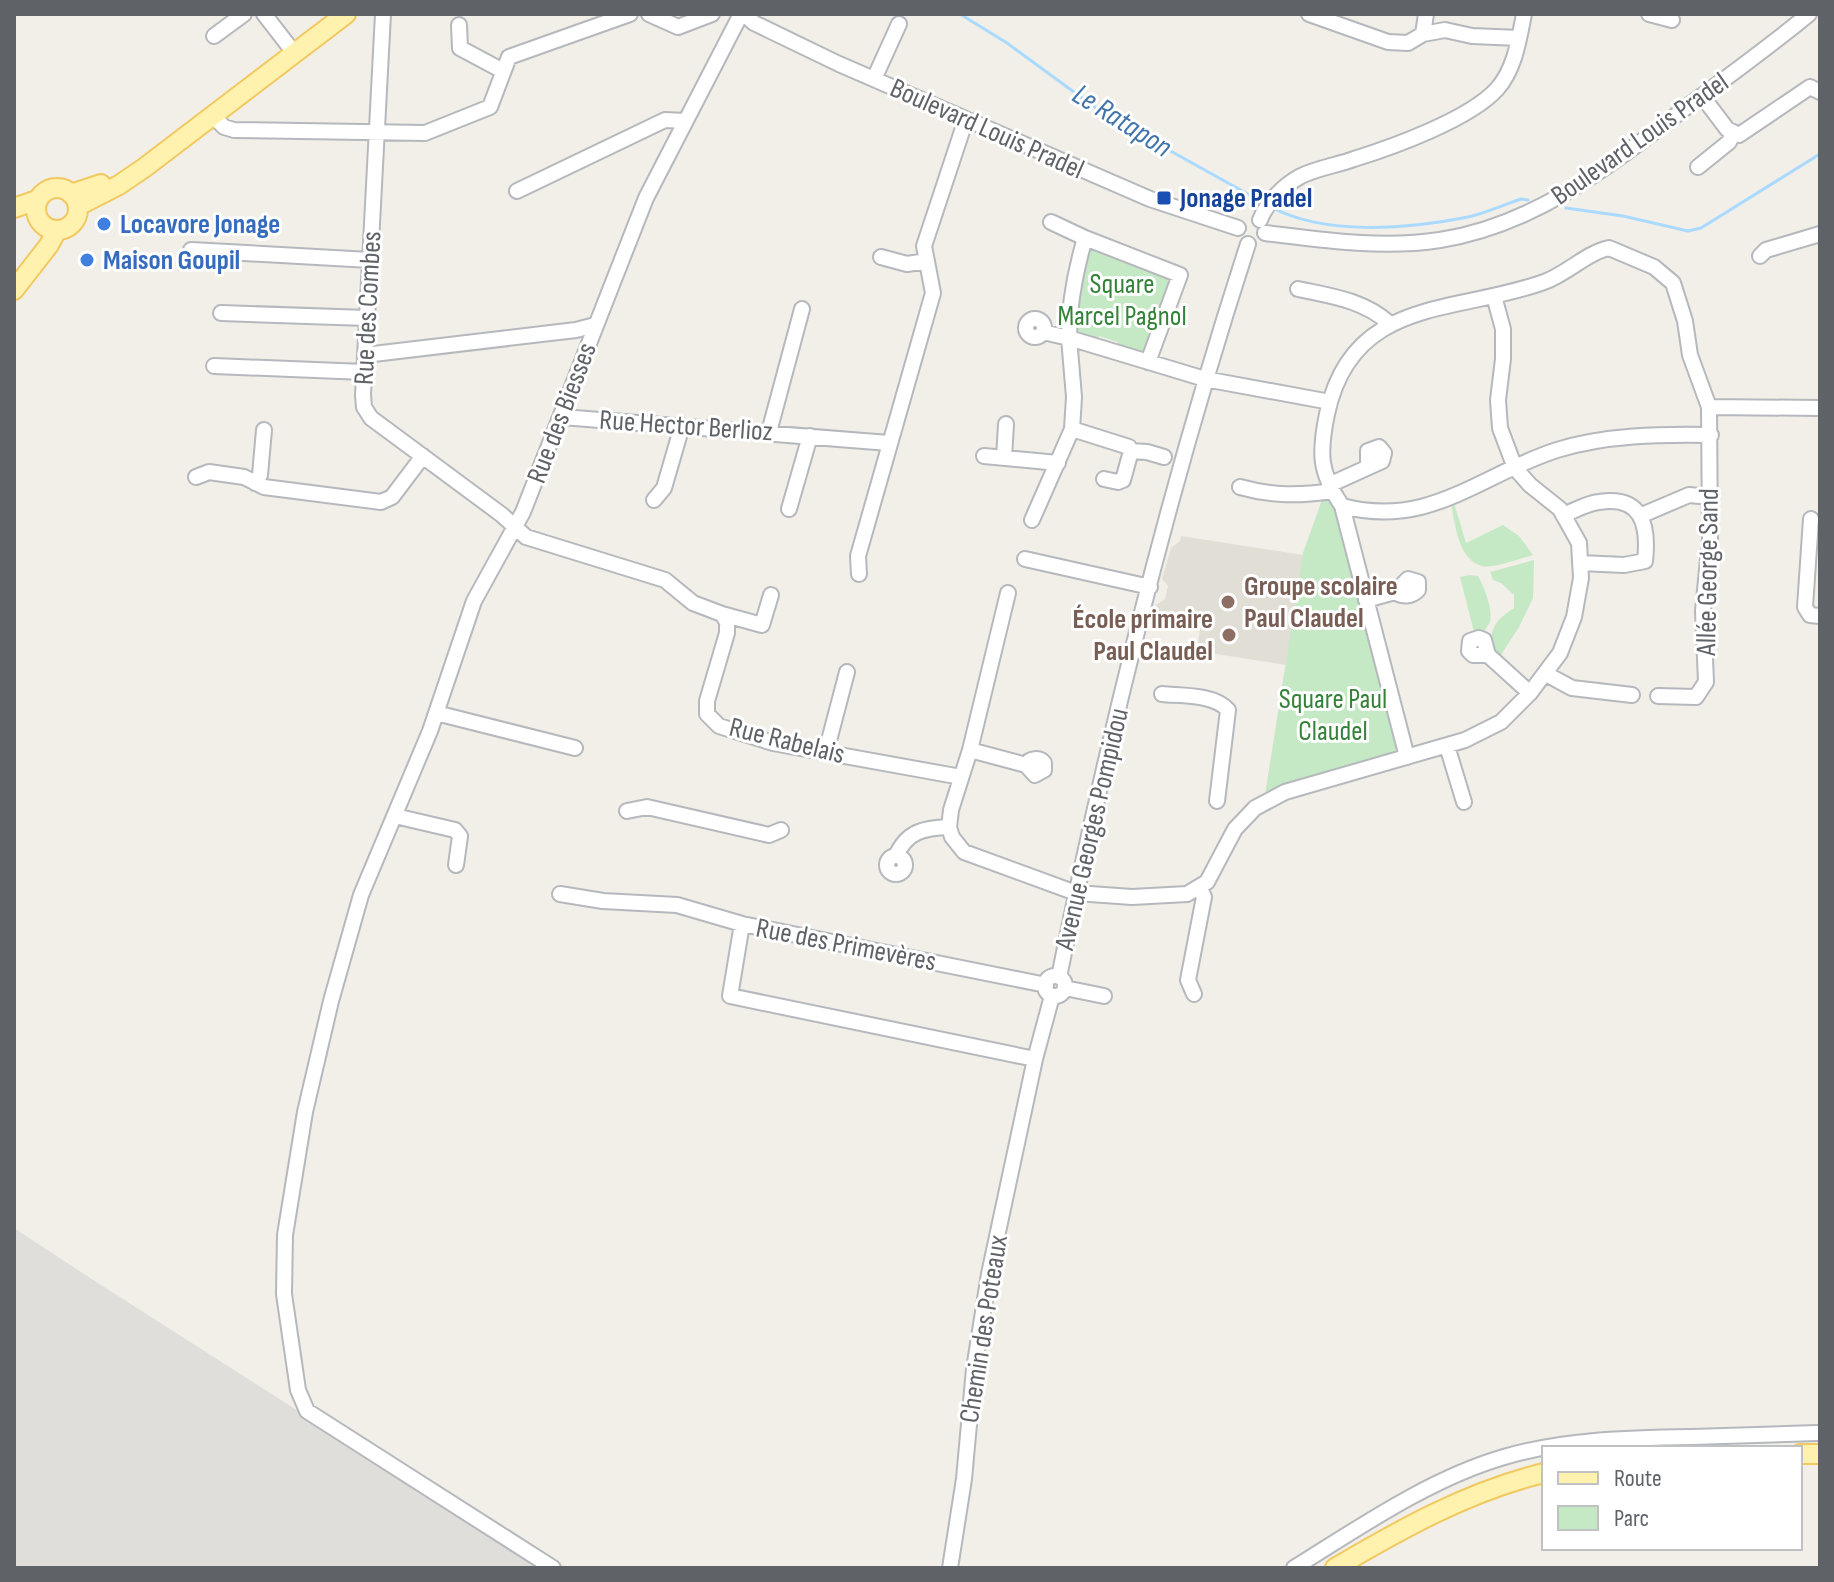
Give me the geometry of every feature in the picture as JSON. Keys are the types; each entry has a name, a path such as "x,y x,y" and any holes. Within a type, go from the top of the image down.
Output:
{"main road":[{"path":"75,200 119,185 346,14"},
{"path":"14,290 42,243 45,191 63,189 75,200"},
{"path":"14,216 73,223 75,200"},
{"path":"14,208 44,219"},
{"path":"1335,1568 1423,1519 1478,1493 1542,1474"}],"street":[{"path":"214,36 244,14"},
{"path":"264,14 295,54"},
{"name":"Rue des Combes","path":"383,14 364,407 371,418 502,515 515,529"},
{"path":"206,121 234,130 425,133 490,107 509,57 630,14"},
{"path":"649,14 678,27 712,14"},
{"name":"Boulevard Louis Pradel","path":"742,14 754,23 874,79 1150,199 1238,228"},
{"name":"Rue des Biesses","path":"553,1568 307,1411 298,1390 284,1294 285,1235 305,1112 331,1001 361,895 436,713 480,588 515,529 562,417 646,198 742,14"},
{"path":"1309,14 1388,42 1408,43 1423,34 1445,30 1472,36 1519,38"},
{"path":"1423,34 1426,14"},
{"path":"1265,216 1247,218 1238,228 1239,237 1248,244 1258,243 1265,216 1301,176 1372,154 1425,132 1469,109 1497,89 1510,68 1524,14"},
{"path":"1649,14 1672,20"},
{"name":"Boulevard Louis Pradel","path":"1265,216 1378,244 1442,240 1525,216 1576,188 1809,14"},
{"path":"874,79 899,24"},
{"path":"459,25 460,48 503,71"},
{"path":"1733,134 1742,133 1810,87 1820,92"},
{"path":"1702,96 1733,134"},
{"path":"859,574 858,556 933,293 924,246 966,119"},
{"path":"517,191 665,120 685,121"},
{"path":"1698,167 1729,142 1733,134"},
{"path":"1051,222 1180,275 1148,362"},
{"path":"1760,256 1766,250 1820,234"},
{"path":"1032,520 1072,429 1074,397 1069,305 1085,238"},
{"name":"Avenue Georges Pompidou","path":"1028,1092 1150,587 1205,379 1248,244"},
{"name":"Allée George Sand","path":"1494,296 1544,282 1609,248 1654,267 1668,276 1677,290 1690,355 1709,407 1710,538 1703,611 1706,682 1696,697 1658,696"},
{"path":"191,250 370,260"},
{"path":"881,257 907,264 927,261"},
{"path":"1298,289 1373,309 1389,323"},
{"path":"1008,593 949,827 952,837 964,852 1076,893 1132,897 1187,894 1207,882 1235,829 1255,808 1285,792 1447,746 1501,722 1530,693 1560,653 1574,617 1581,578 1579,543 1560,509 1530,485 1515,468 1500,428 1498,400 1503,329 1494,296 1389,323 1363,343 1342,374 1330,402 1321,442 1321,466 1342,506 1407,757"},
{"path":"769,432 802,309"},
{"path":"221,313 367,318"},
{"path":"365,355 576,330 595,325"},
{"path":"1043,332 1205,379 1330,402"},
{"path":"214,366 364,372"},
{"path":"1709,407 1820,408"},
{"name":"Rue Hector Berlioz","path":"562,417 889,443"},
{"path":"1004,458 1006,424"},
{"path":"654,500 664,488 682,426"},
{"path":"1072,429 1129,447 1131,451 1164,457"},
{"path":"255,483 260,475 264,430"},
{"path":"1342,506 1368,513 1403,512 1443,501 1558,450 1669,434 1711,435"},
{"name":"Rue Hector Berlioz","path":"789,509 810,436"},
{"path":"1104,479 1123,480 1131,451"},
{"path":"196,477 209,472 244,477 264,487 381,502 392,497 423,456"},
{"path":"984,456 1058,463"},
{"path":"1240,487 1268,495 1302,496 1331,488 1368,465"},
{"path":"1642,515 1689,495 1710,497"},
{"path":"1563,515 1597,502 1626,502 1642,515 1647,541 1645,561 1624,565 1580,563"},
{"path":"1811,519 1805,607 1810,615 1820,616"},
{"path":"515,529 526,537 665,580 693,603 762,625 771,595"},
{"path":"1025,559 1150,587"},
{"path":"1366,600 1395,592"},
{"name":"Rue Rabelais","path":"722,614 727,622 727,633 707,701 707,714 719,726 773,743 961,777"},
{"path":"1488,655 1530,693"},
{"path":"826,752 847,672"},
{"path":"1546,674 1572,688 1632,695"},
{"path":"1162,694 1211,700 1222,703 1228,710 1217,801"},
{"path":"436,713 575,748"},
{"path":"1447,746 1464,802"},
{"path":"970,750 1026,765"},
{"path":"627,811 647,807 672,811 769,835 781,830"},
{"path":"395,816 455,830 460,836 456,865"},
{"path":"896,856 903,842 918,831 949,827"},
{"path":"1194,994 1188,980 1204,897 1199,887"},
{"path":"560,894 603,901 677,905 742,924"},
{"name":"Rue des Primevères","path":"1035,1059 730,996 742,924 1104,996"},
{"name":"Chemin des Poteaux","path":"950,1568 989,1274 1028,1092"},
{"path":"1557,1446 1597,1440 1820,1433"},
{"path":"1294,1568 1385,1512 1440,1483 1472,1468 1523,1451 1542,1448"}],"shaded area":[{"name":"Groupe scolaire Paul Claudel","path":"1181,536 1303,555 1286,665 1197,651 1201,622 1153,615 1156,605 1165,599 1168,586 1162,579 1171,548 1180,541"},
{"path":"14,1228 90,1278 544,1568 14,1568"}],"green space":[{"name":"Square Marcel Pagnol","path":"1098,246 1171,275 1172,287 1145,353 1139,355 1116,347 1118,342 1099,336 1097,341 1077,335 1073,329 1087,251"},
{"name":"Square Paul Claudel","path":"1323,497 1332,500 1336,508 1398,746 1392,757 1265,795 1303,553"},
{"path":"1454,503 1466,543 1503,525 1519,536 1533,555 1493,566 1474,562 1459,540 1451,504"},
{"path":"1534,560 1533,598 1499,658 1492,653 1492,632 1497,622 1514,608 1514,595 1493,580 1490,572"},
{"path":"1478,576 1489,604 1490,622 1482,634 1474,632 1460,577"}],"waterway":[{"name":"Le Ratapon","path":"960,14 1007,43 1104,114 1264,203"},
{"name":"Le Ratapon","path":"1566,208 1623,216 1688,231 1701,228 1820,154"},
{"name":"Le Ratapon","path":"1271,207 1316,222 1394,227 1468,217 1521,199 1528,200"}],"place":[{"name":"Jonage Pradel","path":"1164,198"},
{"name":"Locavore Jonage","path":"104,224"},
{"name":"Maison Goupil","path":"87,260"},
{"name":"Groupe scolaire Paul Claudel","path":"1228,602"},
{"name":"École primaire Paul Claudel","path":"1229,635"}]}
